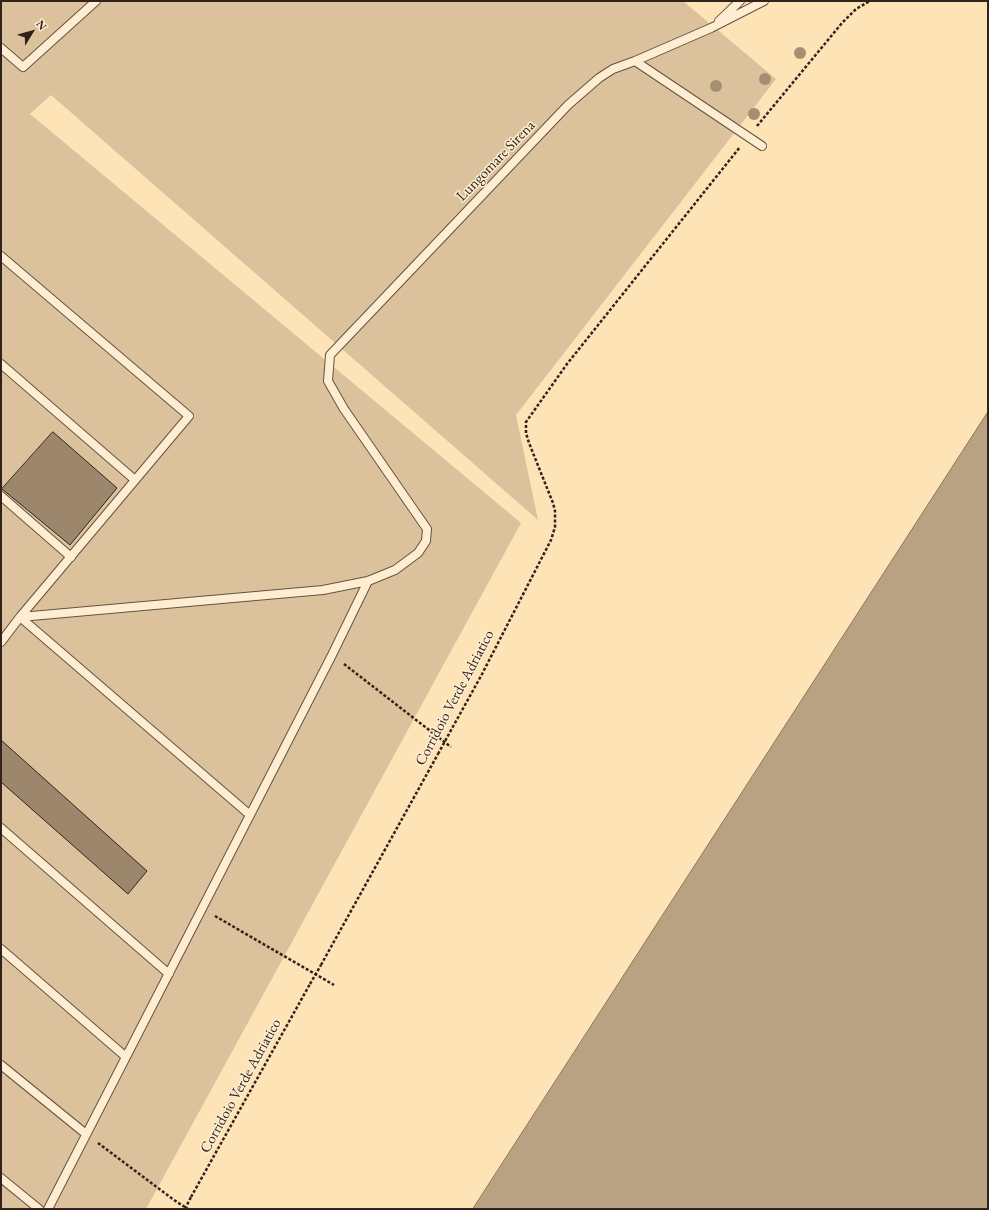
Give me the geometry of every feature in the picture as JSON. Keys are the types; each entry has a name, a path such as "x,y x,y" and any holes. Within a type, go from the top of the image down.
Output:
{"lane":[{"path":"1,48 23,67 96,1"},
{"name":"Lungomare Sirena","path":"711,28 740,1"},
{"name":"Lungomare Sirena","path":"368,581 395,570 418,553 426,541 427,529 344,409 328,381 330,354 568,105 599,78 613,69 711,28 764,1"},
{"path":"635,61 762,146"},
{"path":"1,256 189,416 20,617 1,642"},
{"path":"1,364 135,480"},
{"path":"1,496 71,557"},
{"path":"20,617 323,590 368,581"},
{"path":"48,1209 332,655 368,581"},
{"path":"20,617 250,815"},
{"path":"1,828 169,974"},
{"path":"1,949 126,1057"},
{"path":"1,1065 86,1134"},
{"path":"1,1178 39,1209"}],"path":[{"path":"748,136 842,23 856,9 870,1"},
{"name":"Corridoio Verde Adriatico","path":"186,1209 191,1197 481,676 556,527 556,516 553,502 529,443 526,433 526,422 567,364 748,136"},
{"path":"332,655 452,747"},
{"path":"202,909 334,985"},
{"path":"86,1134 186,1209"}],"shaded area":[{"path":"1,1 683,1 776,79 516,415 538,520 51,95 30,114 521,523 146,1209 1,1209"},
{"path":"988,412 988,1209 473,1209"}],"building":[{"path":"53,432 117,488 70,545 2,489"},
{"path":"1,740 147,871 128,894 1,782"}]}
